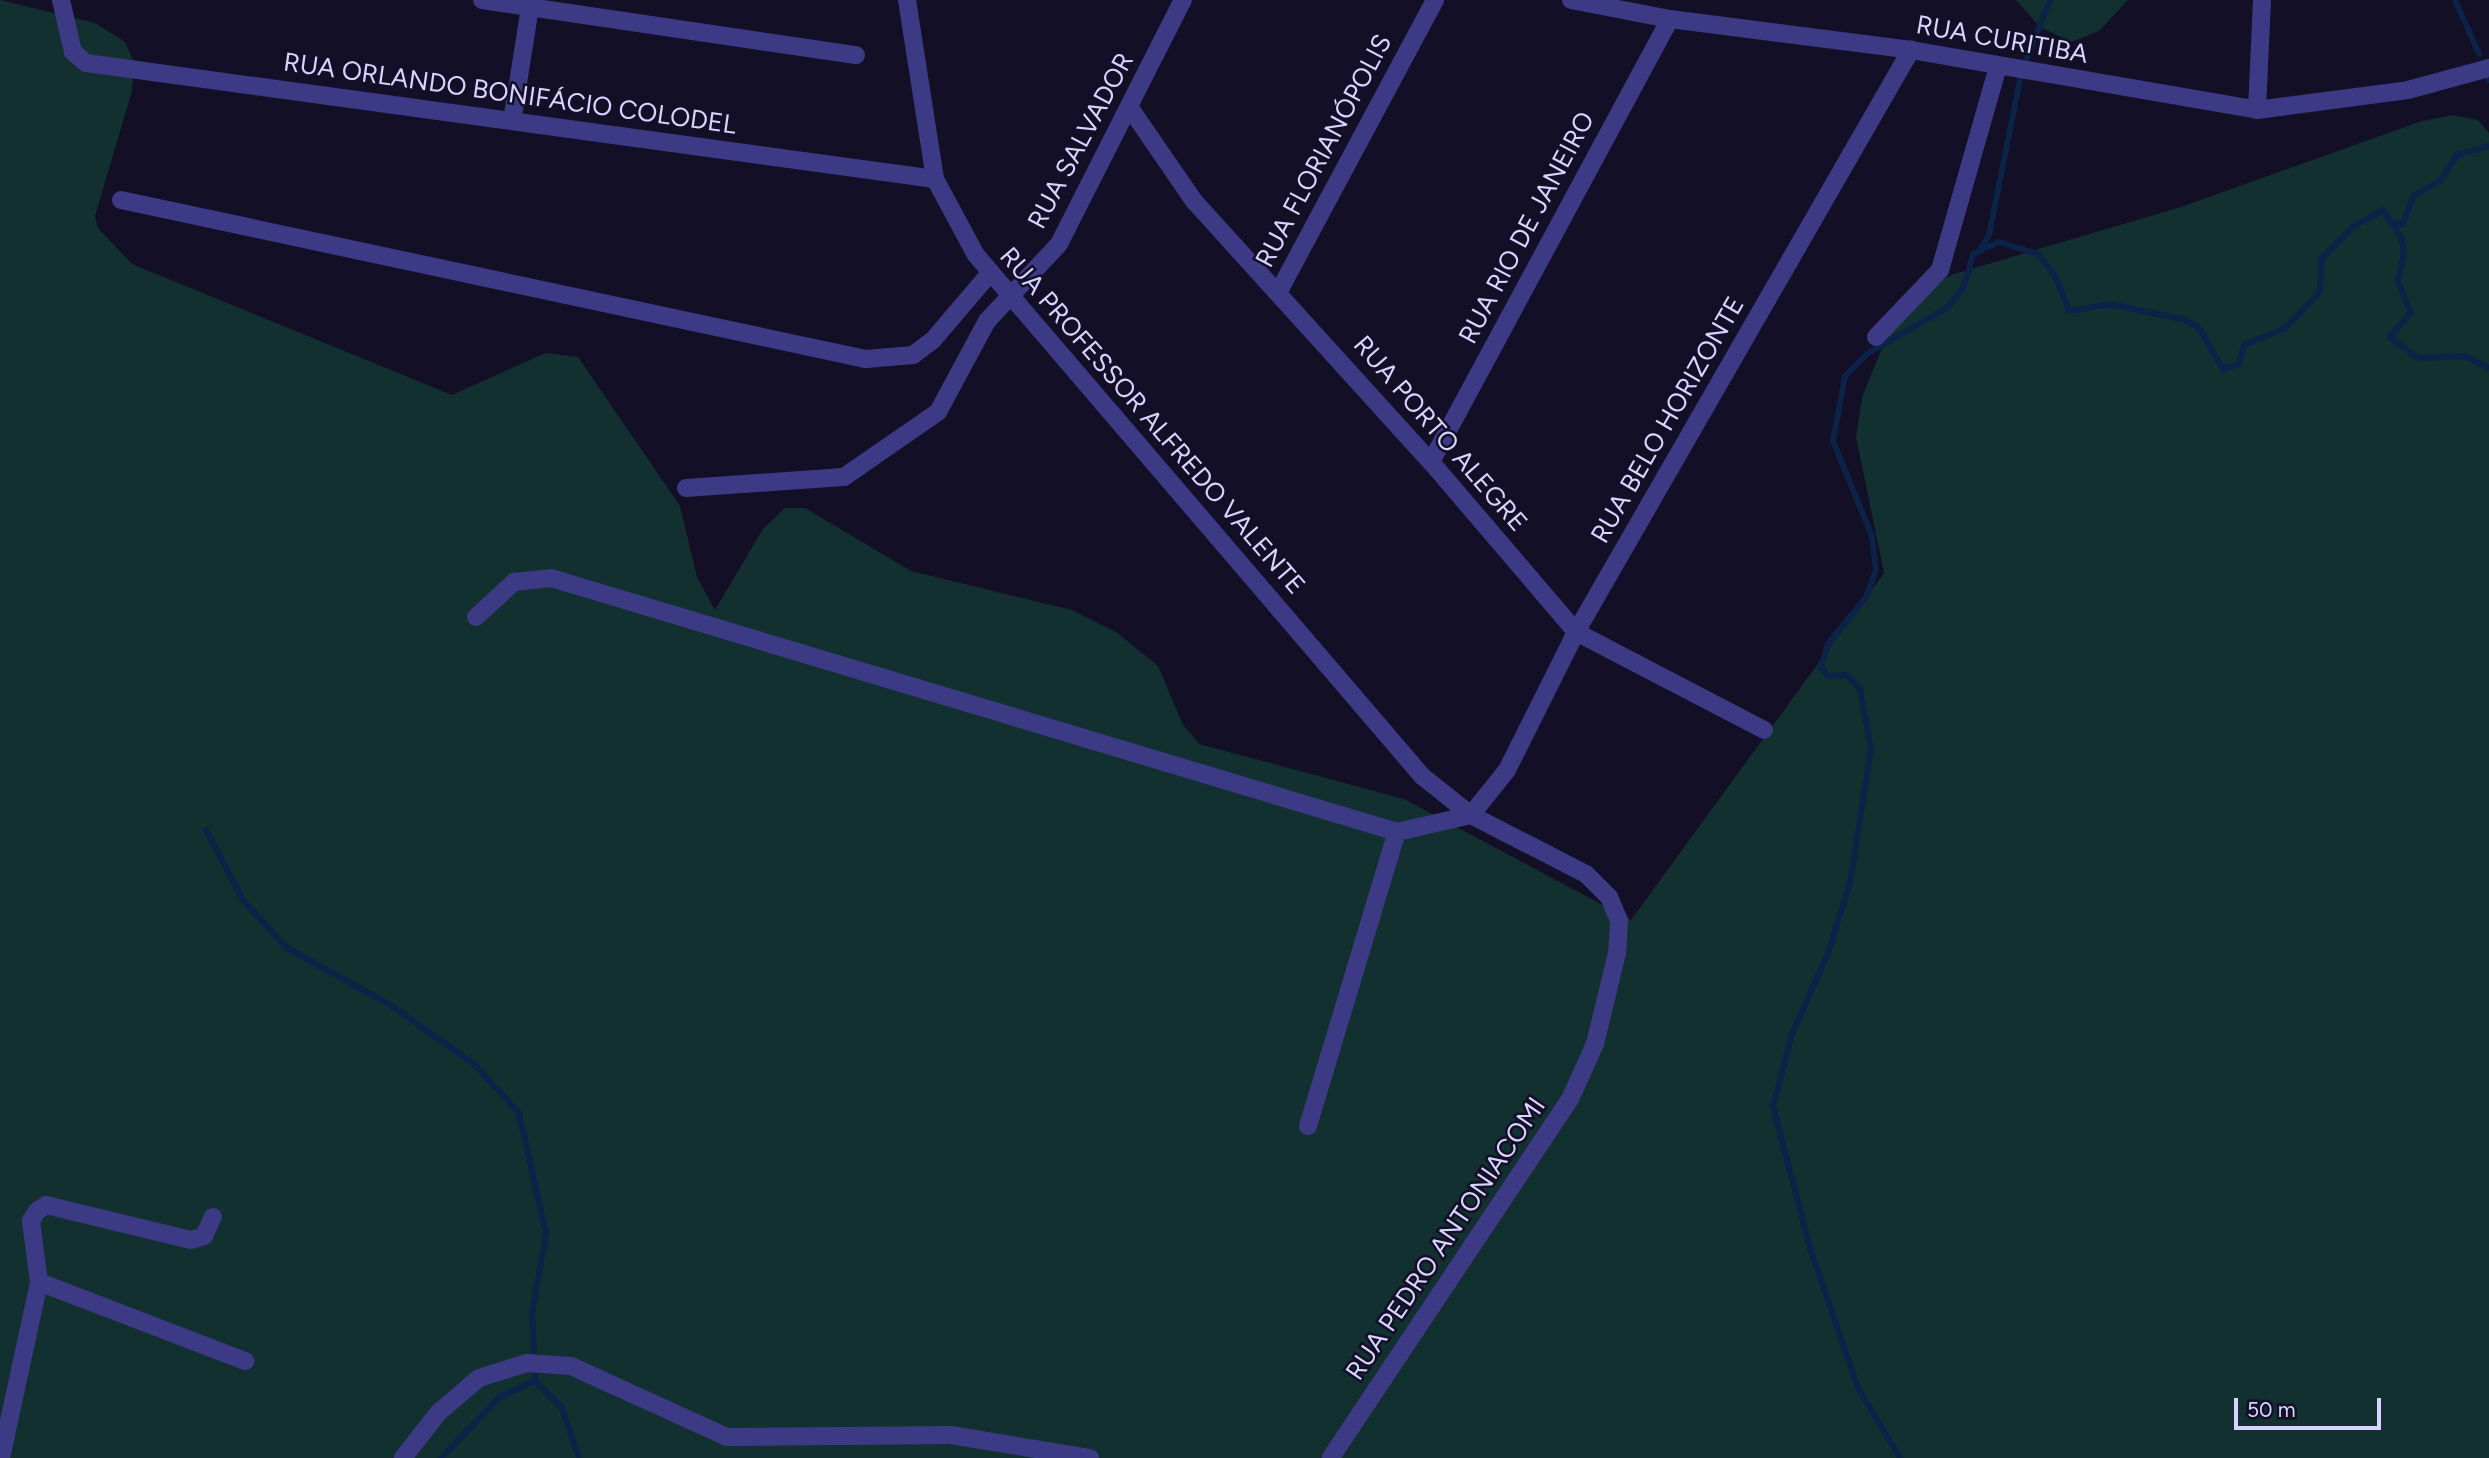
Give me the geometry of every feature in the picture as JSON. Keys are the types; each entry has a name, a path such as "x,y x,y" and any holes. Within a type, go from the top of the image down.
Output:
{"street":[{"name":"RUA ORLANDO BONIFÁCIO COLODEL","path":"61,0 79,59 935,179"},
{"path":"482,0 856,55"},
{"name":"RUA PROFESSOR ALFREDO VALENTE","path":"906,0 935,179 990,273 1422,776 1471,816 1586,874 1609,897 1619,920 1617,953 1595,1044"},
{"name":"RUA SALVADOR","path":"686,488 844,477 860,470 938,412 987,321 1059,244 1183,0"},
{"name":"RUA FLORIANÓPOLIS","path":"1279,291 1435,0"},
{"name":"RUA CURITIBA","path":"1571,0 1670,19 1911,50 2257,110 2408,90 2489,68"},
{"path":"2257,110 2262,0"},
{"path":"512,121 530,7"},
{"name":"RUA RIO DE JANEIRO","path":"1431,462 1670,19"},
{"name":"RUA BELO HORIZONTE","path":"1471,816 1507,770 1576,632 1911,50"},
{"path":"1876,337 1940,270 1998,66"},
{"name":"RUA PORTO ALEGRE","path":"1130,108 1194,201 1279,291 1431,462 1576,632 1765,730"},
{"path":"121,200 866,359 891,361 913,355 933,340 990,273"},
{"path":"476,617 514,582 551,578 1397,832 1471,816"},
{"path":"1308,1126 1397,832"},
{"name":"RUA PEDRO ANTONIACOMI","path":"1331,1458 1545,1139 1595,1044"},
{"path":"1,1458 40,1282 31,1221 46,1206 191,1240 204,1236 214,1217"},
{"path":"40,1282 245,1361"},
{"path":"403,1458 438,1413 478,1378 527,1363 571,1366 726,1437 951,1435 1090,1458"}],"green space":[{"path":"0,0 95,23 125,42 134,62 132,91 95,216 98,228 132,264 452,395 545,353 578,357 680,506 697,577 715,610 763,529 785,508 805,508 911,571 1072,610 1116,632 1158,666 1183,725 1199,744 1404,799 1631,920 1884,573 1856,437 1862,397 1885,341 1924,290 1951,275 2181,207 2422,121 2453,115 2478,120 2489,133 2489,1458 0,1458"},
{"path":"2016,0 2128,0 2099,31 2071,42 2040,27"}],"waterway":[{"path":"1981,248 1989,235 2022,70 2050,0"},
{"path":"2455,0 2479,54"},
{"path":"2392,223 2403,224 2413,196 2440,181 2457,155 2489,146"},
{"path":"1900,1458 1858,1388 1810,1248 1773,1106 1792,1034 1828,953 1850,883 1871,749 1860,689 1847,675 1828,676 1821,667 1828,644 1866,597 1876,570 1872,536 1833,441 1845,376 1867,354 1948,307 1964,286 1973,254 1999,242 2038,254 2056,277 2069,311 2110,304 2185,320 2199,328 2223,369 2239,364 2244,345 2285,328 2320,292 2322,258 2354,226 2383,210 2401,237 2404,252 2398,282 2411,312 2390,337 2418,358 2465,356 2489,368"},
{"path":"206,830 243,900 287,948 392,1006 474,1064 519,1113 546,1234 532,1313 535,1381 562,1408 579,1458"},
{"path":"441,1458 500,1397 535,1381"}]}
